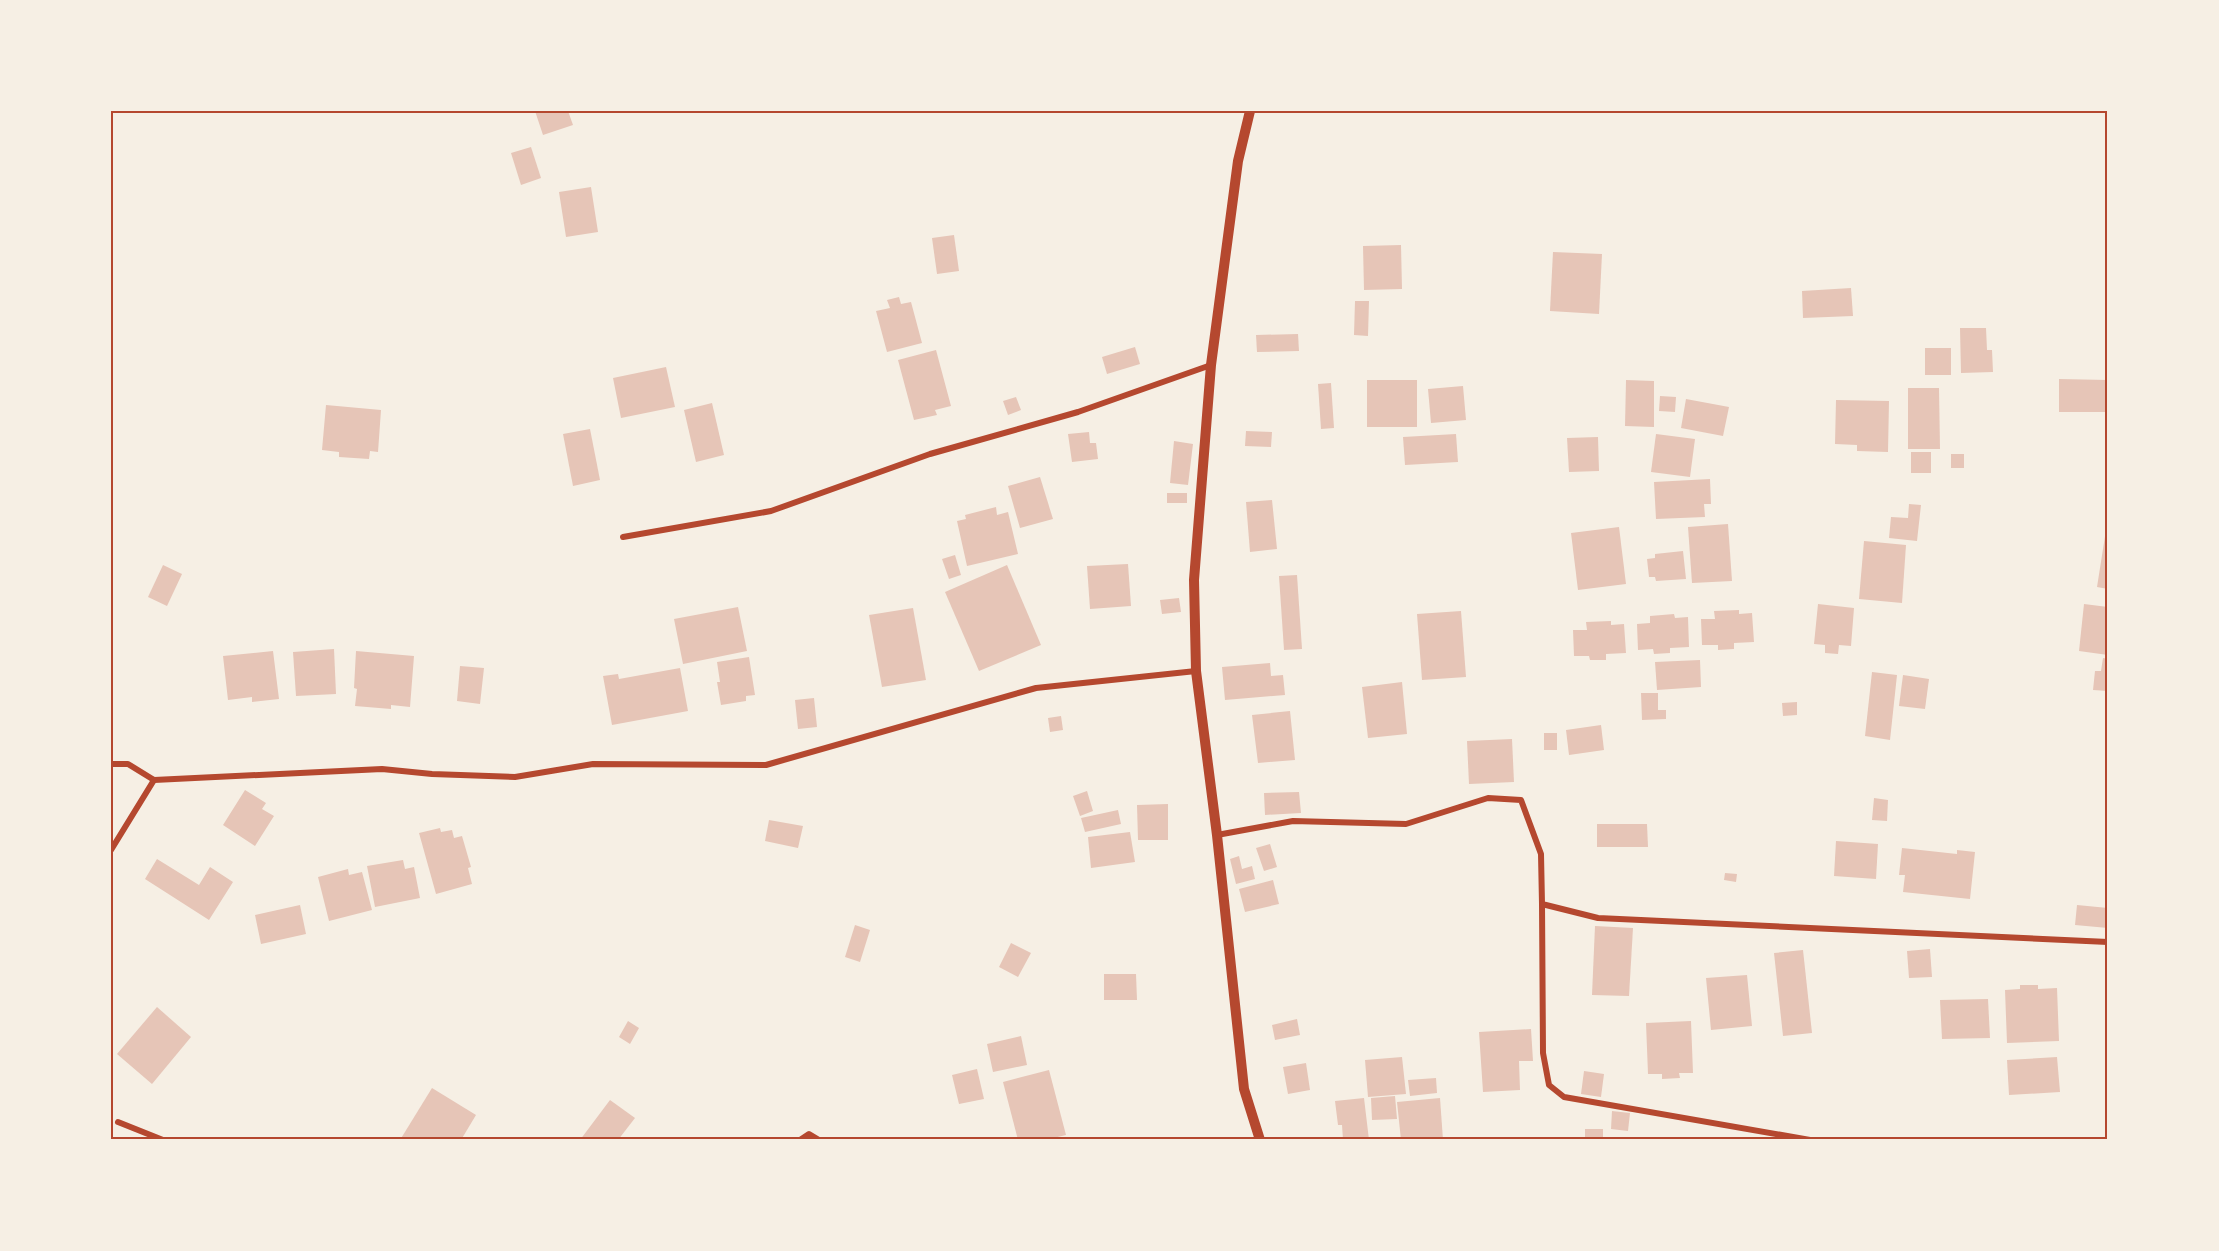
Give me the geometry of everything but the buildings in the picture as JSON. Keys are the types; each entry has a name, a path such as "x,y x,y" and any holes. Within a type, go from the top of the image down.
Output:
{"street":[{"path":"1250,111 1238,161 1211,365 1194,580 1196,671 1217,836 1244,1089 1260,1140"},
{"path":"623,537 771,511 930,454 1078,412 1211,365"},
{"path":"111,764 128,764 154,780 382,769 432,774 515,777 593,764 766,765 1036,688 1196,671"},
{"path":"111,850 154,780"},
{"path":"1217,836 1293,821 1406,824 1488,798 1521,800 1541,854 1543,1053 1549,1085 1564,1097 1810,1140"},
{"path":"1542,904 1598,918 2108,942"},
{"path":"118,1122 163,1140"},
{"path":"800,1140 809,1134 819,1140"}]}
